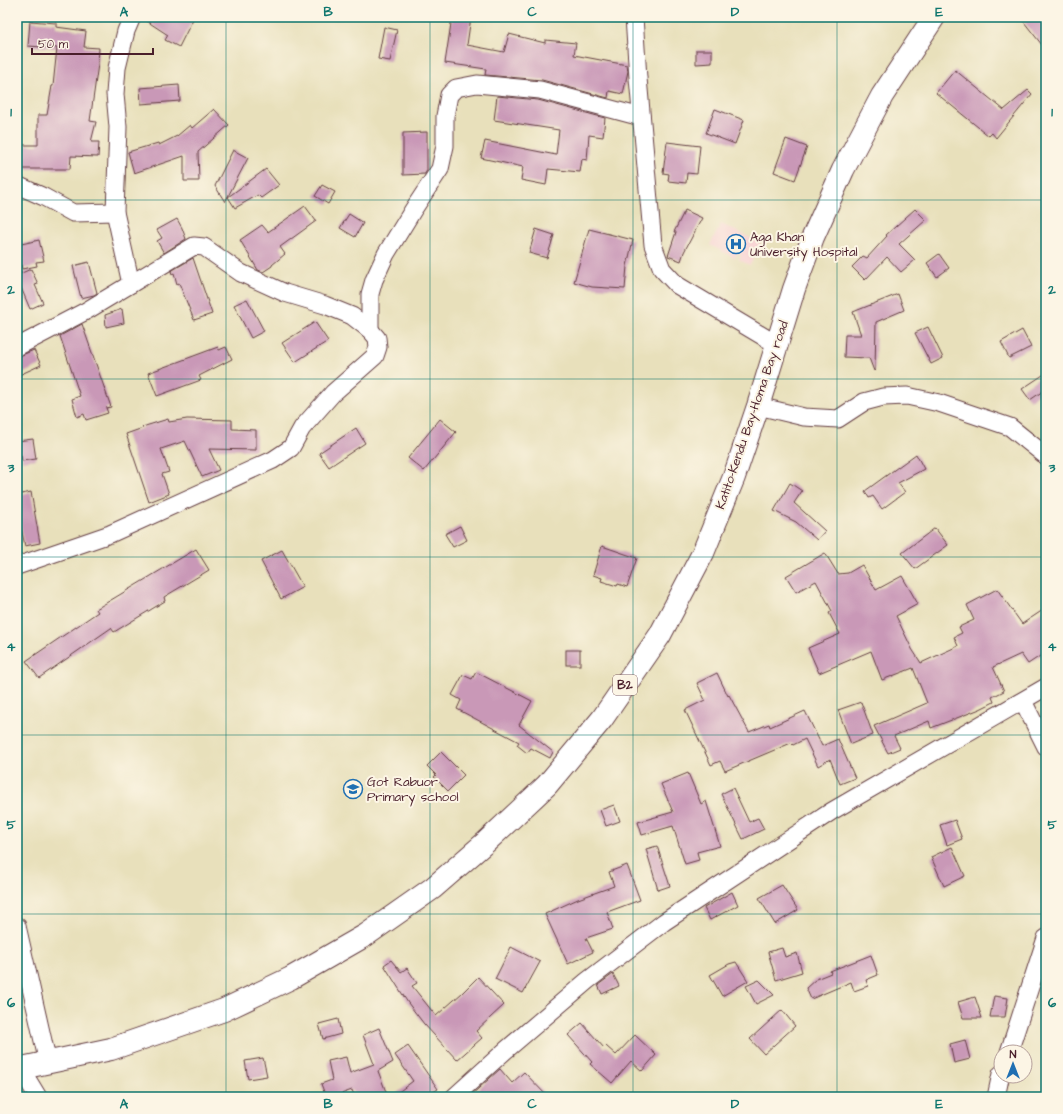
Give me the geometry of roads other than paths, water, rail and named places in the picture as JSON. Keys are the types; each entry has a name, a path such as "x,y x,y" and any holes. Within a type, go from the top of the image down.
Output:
{"highway":[{"name":"Katito-Kendu Bay-Homa Bay road","path":"19,1069 110,1049 170,1030 224,1010 291,978 372,931 433,888 548,785 602,719 660,635 703,553 734,476 758,406 776,344 813,237 843,170 882,96 934,17"}],"street":[{"path":"131,284 115,212 118,127 115,94 119,61 126,31 132,17"},
{"path":"634,17 641,117 654,245 662,270 677,285 776,344"},
{"path":"370,330 370,294 374,280 386,254 440,169 445,146 445,116 449,95 456,88 477,84 540,90 641,117"},
{"path":"17,184 73,212 115,212"},
{"path":"17,347 86,310 194,246 204,247 241,273 285,293 325,305 352,316 370,330 377,338 378,346 375,356 333,393 302,428 291,448 273,460 110,534 17,566"},
{"path":"758,406 804,417 838,419 864,402 883,397 907,396 939,403 1010,427 1046,456"},
{"path":"454,1097 506,1050 582,986 664,922 832,811 1046,687"},
{"path":"1023,701 1046,747"},
{"path":"17,926 48,1063"},
{"path":"1012,1044 1046,938"},
{"path":"19,1069 38,1097"},
{"path":"996,1097 999,1084"}],"place":[{"name":"Aga Khan University Hospital","path":"736,244"},
{"name":"Got Rabuor Primary school","path":"353,789"}]}
